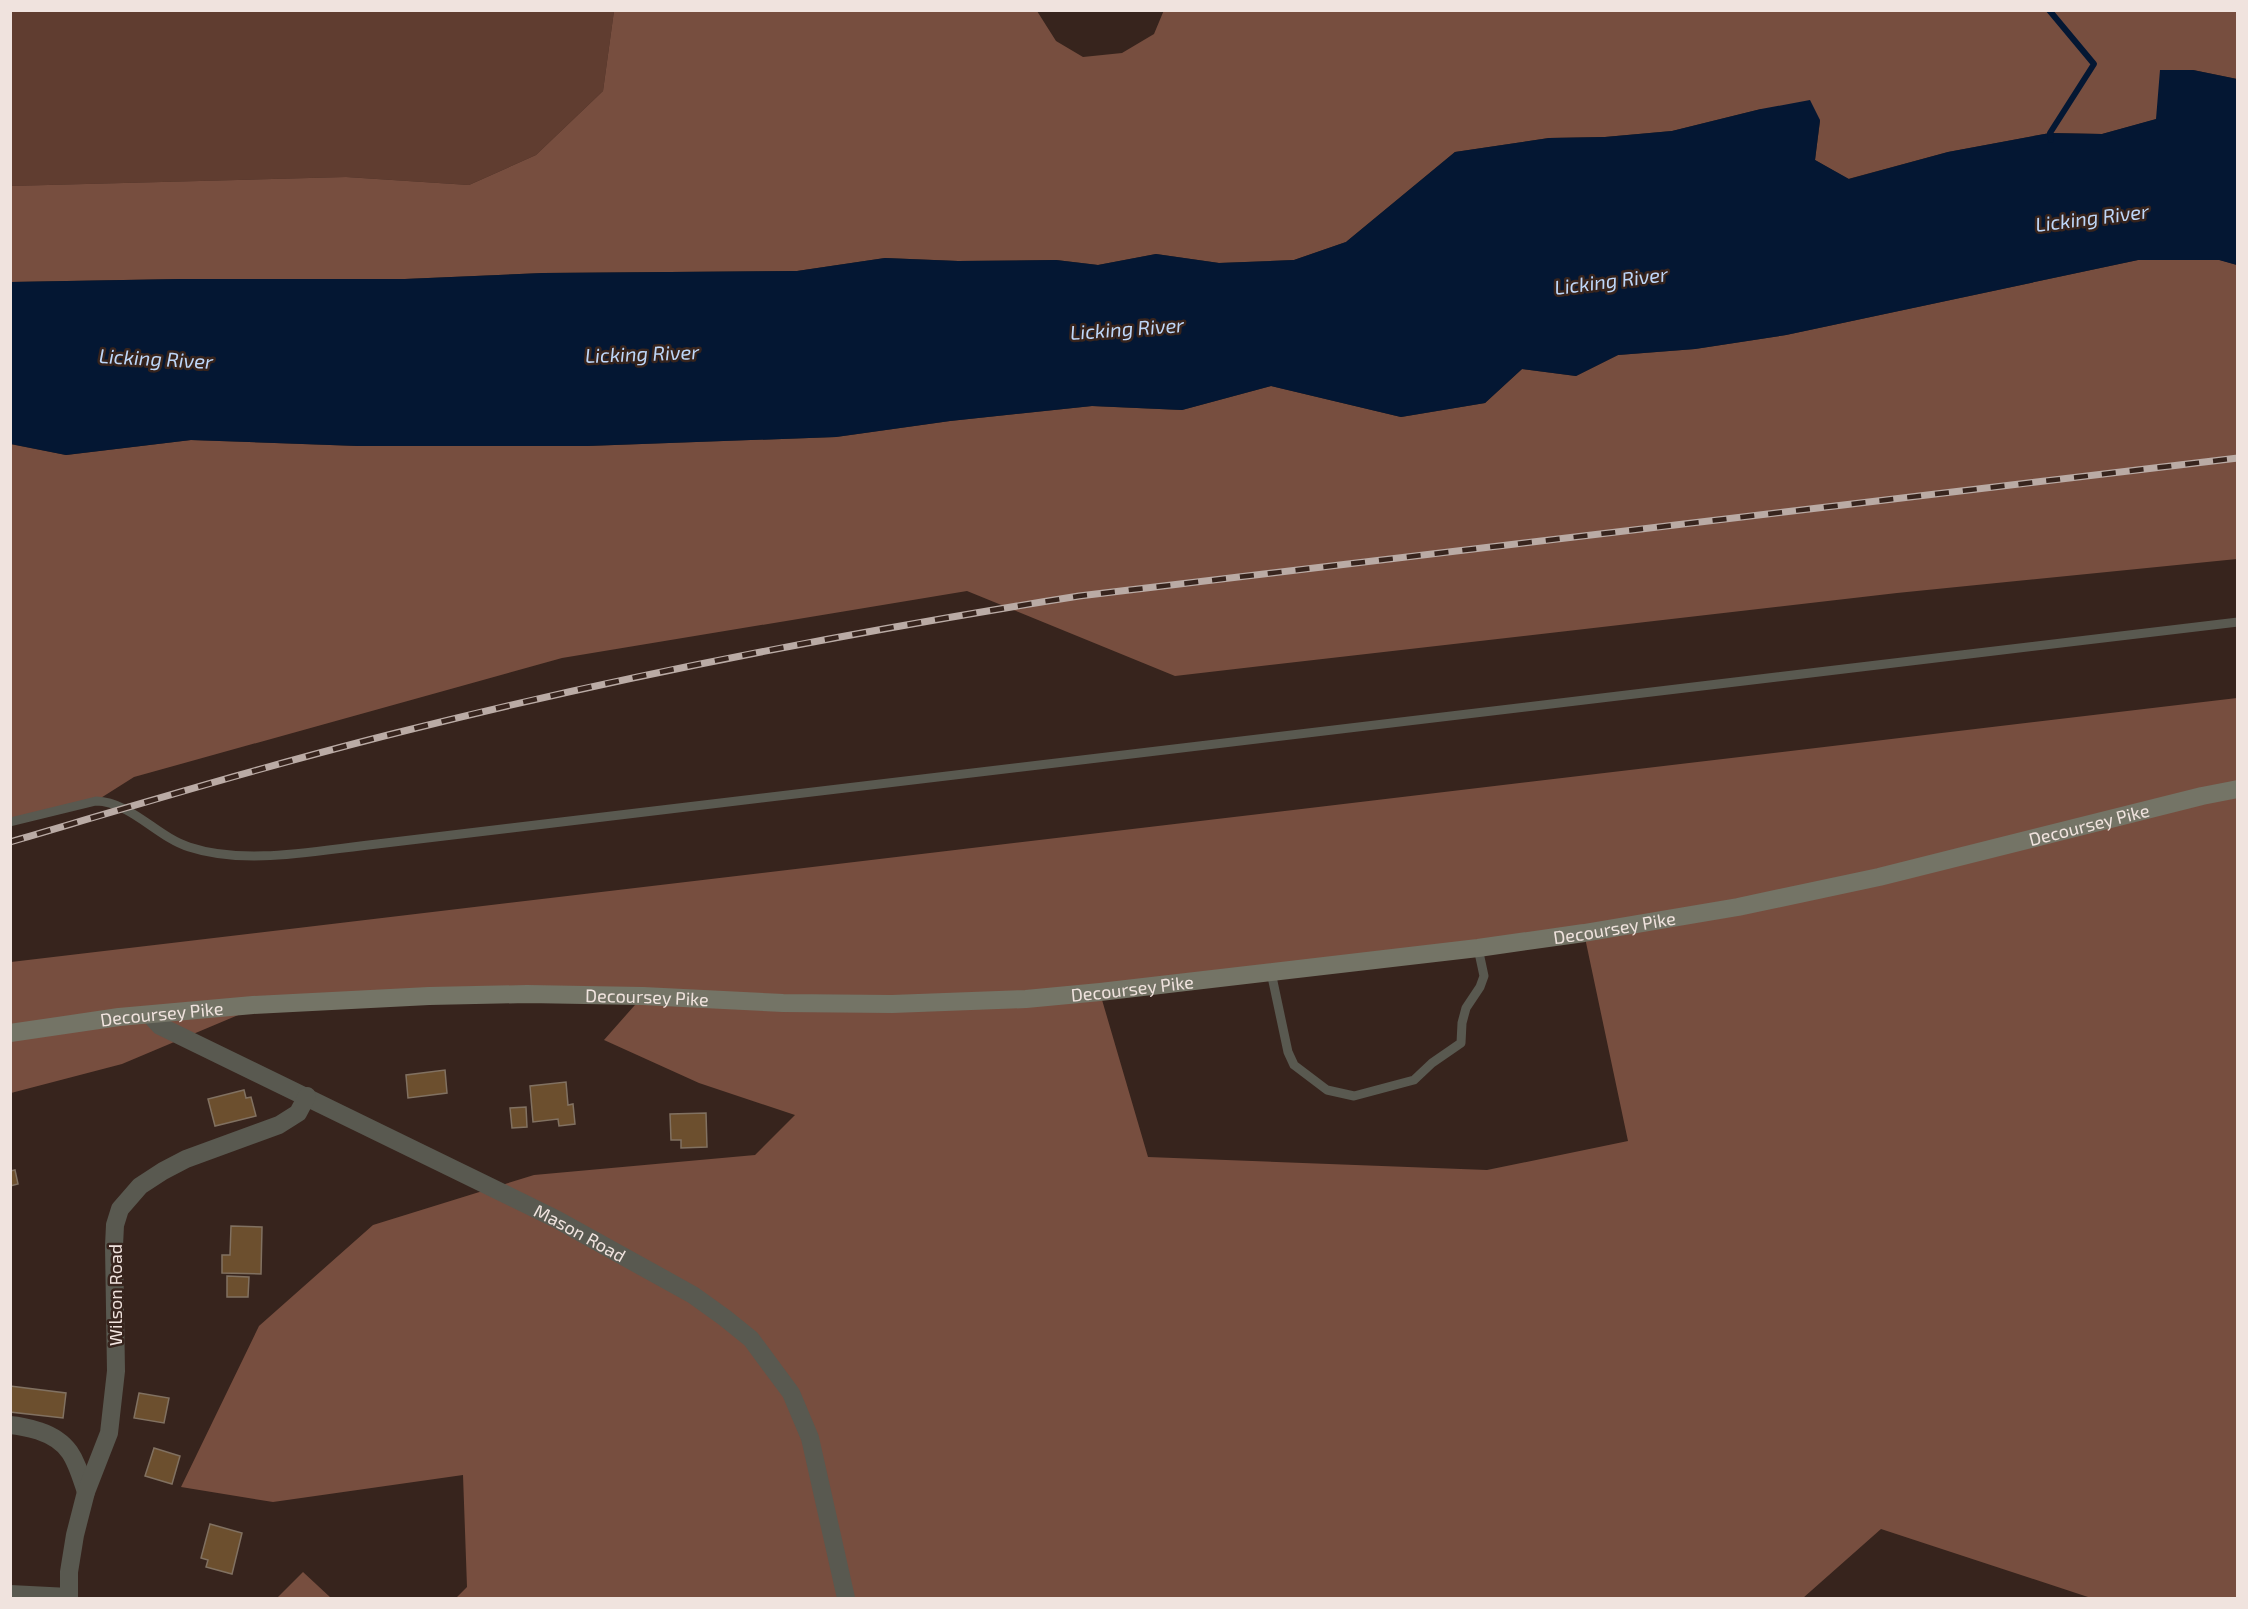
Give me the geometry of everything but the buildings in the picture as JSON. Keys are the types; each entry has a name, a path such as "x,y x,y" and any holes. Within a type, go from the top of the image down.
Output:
{"main road":[{"name":"Decoursey Pike","path":"10,1033 150,1014 253,1005 429,996 527,993 783,1003 892,1004 1003,1000 1100,992 1478,948 1738,907 1880,877 2180,801 2238,789"}],"street":[{"name":"Mason Road","path":"150,1014 160,1026 307,1096 556,1220 693,1295 751,1339 791,1393 810,1438 846,1599"},
{"name":"Wilson Road","path":"69,1598 69,1572 75,1535 86,1492 109,1434 116,1371 114,1246 115,1226 120,1209 140,1186 163,1171 207,1151 279,1125 298,1113 307,1096"},
{"path":"10,1425 50,1435 65,1444 75,1461 86,1492"},
{"path":"10,1594 69,1598"}],"lane":[{"path":"10,822 96,801 106,801 187,847 210,854 269,855 2238,622"},
{"path":"1271,972 1288,1052 1294,1065 1327,1090 1354,1096 1413,1080 1432,1063 1461,1043 1462,1023 1466,1008 1480,987 1484,976 1478,948"}],"shaded area":[{"path":"1164,10 2237,11 2237,79 2193,70 2157,119 2102,134 2050,133 1948,152 1848,179 1815,160 1820,121 1761,109 1672,131 1605,137 1549,138 1455,152 1346,242 1294,260 1219,263 1156,254 1098,265 1056,260 958,261 885,258 797,271 543,273 405,279 11,282 10,186 346,177 469,185 536,155 603,91 614,11 1037,11 1056,41 1083,57 1122,53 1154,34"},
{"path":"10,11 614,11 603,91 536,155 469,185 346,177 11,186"},
{"path":"2138,260 2220,260 2237,265 2237,559 1897,593 1175,676 967,591 562,658 134,777 96,801 11,822 10,444 66,455 191,440 358,446 587,446 836,437 950,421 1092,406 1182,410 1271,386 1401,417 1485,403 1522,369 1576,376 1618,355 1695,349 1786,335"},
{"path":"2237,698 2237,1598 2091,1598 1881,1529 1803,1598 456,1598 467,1587 463,1475 273,1502 181,1487 259,1326 373,1225 534,1175 755,1155 795,1115 699,1083 604,1040 642,997 262,1005 122,1064 11,1093 11,962","holes":["1584,933 1628,1141 1487,1170 1148,1157 1100,993"]},
{"path":"303,1572 331,1598 277,1598"}],"water":[{"name":"Licking River","path":"2160,70 2193,70 2237,79 2237,265 2219,260 2138,260 1786,335 1695,349 1618,355 1576,376 1522,369 1485,403 1401,417 1271,386 1182,410 1092,406 950,421 836,437 587,446 358,446 191,440 66,455 11,444 11,282 405,279 543,273 797,271 885,258 958,261 1056,260 1098,265 1156,254 1219,263 1294,260 1346,242 1455,152 1549,138 1605,137 1672,131 1761,109 1810,100 1820,120 1815,160 1849,179 1948,152 2050,133 2102,134 2156,119"}],"waterway":[{"path":"2049,10 2094,64 2050,133 2051,140"}],"railway":[{"path":"10,842 308,756 408,730 658,672 910,624 1079,596 2238,458"}]}
